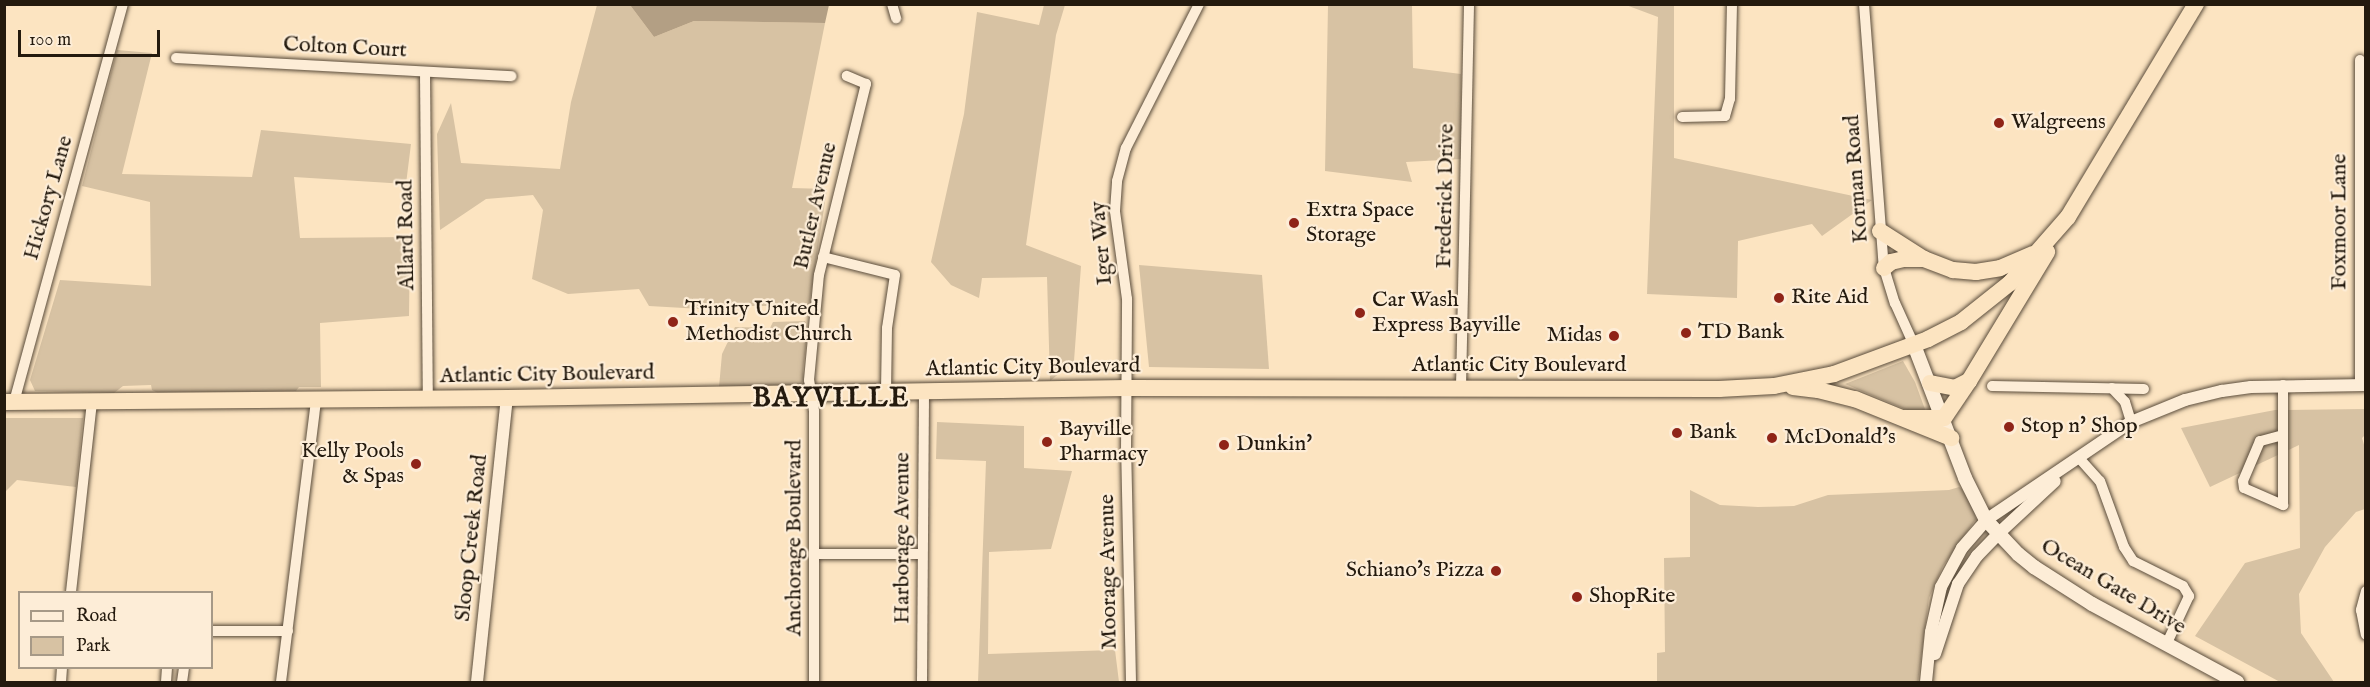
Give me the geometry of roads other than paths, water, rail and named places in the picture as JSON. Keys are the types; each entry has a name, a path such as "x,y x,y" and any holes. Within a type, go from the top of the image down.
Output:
{"highway":[{"path":"1904,418 1944,418 1969,381 2196,4"},
{"path":"1774,386 1834,374 1914,345 1961,322 2010,283 2068,217"},
{"path":"1880,231 1924,259 1953,270 1976,272 2000,267 2039,251"},
{"path":"1884,268 1891,262 1904,259 1924,259"},
{"path":"1930,382 1955,388 1969,381"},
{"name":"Atlantic City Boulevard","path":"9,402 924,393 1127,388 1719,389 1774,386"},
{"path":"1774,386 1837,393 1951,438"}],"main road":[{"name":"Ocean Gate Drive","path":"1914,345 1944,418 1965,478 1986,520 2034,567 2055,582 2237,682"}],"street":[{"name":"Hickory Lane","path":"9,402 123,4"},
{"path":"892,4 896,18"},
{"name":"Iger Way","path":"1127,388 1127,299 1115,211 1120,167 1126,148 1199,4"},
{"name":"Frederick Drive","path":"1461,387 1469,4"},
{"path":"1682,117 1725,116 1730,99 1732,4"},
{"name":"Korman Road","path":"1864,4 1884,268 1895,303 1914,345"},
{"name":"Colton Court","path":"176,58 512,76"},
{"name":"Foxmoor Lane","path":"2360,60 2363,385"},
{"name":"Allard Road","path":"425,72 428,398"},
{"name":"Butler Avenue","path":"812,394 809,380 814,315 823,257 866,84 847,76"},
{"path":"823,257 895,275 887,328 886,393"},
{"path":"1927,682 1931,632 1941,587 1962,548 1986,520 2131,422 2185,400 2222,391 2283,386 2363,385"},
{"path":"1992,386 2144,388"},
{"path":"2283,386 2283,435 2283,505 2244,488 2243,481 2260,441 2283,435"},
{"name":"Moorage Avenue","path":"1127,388 1131,682"},
{"path":"2112,388 2125,402 2131,422"},
{"name":"Harborage Avenue","path":"922,682 924,393"},
{"name":"Anchorage Boulevard","path":"812,394 815,554 814,682"},
{"name":"Sloop Creek Road","path":"477,682 507,398"},
{"path":"281,682 316,400"},
{"path":"70,591 92,402"},
{"path":"1927,682 1941,629 1959,584 1977,556 2076,460"},
{"path":"2076,460 2100,481 2124,547 2133,561 2182,586 2189,596 2166,645"},
{"path":"815,554 922,554"},
{"path":"2366,591 2361,610 2366,635"},
{"path":"213,631 288,631"}],"place":[{"name":"Walgreens","path":"1999,123"},
{"name":"Extra Space Storage","path":"1294,223"},
{"name":"Rite Aid","path":"1779,298"},
{"name":"Car Wash Express Bayville","path":"1360,313"},
{"name":"Trinity United Methodist Church","path":"673,322"},
{"name":"TD Bank","path":"1686,333"},
{"name":"Midas","path":"1614,336"},
{"name":"Stop n' Shop","path":"2009,427"},
{"name":"Bank","path":"1677,433"},
{"name":"McDonald's","path":"1772,438"},
{"name":"Bayville Pharmacy","path":"1047,442"},
{"name":"Dunkin'","path":"1224,445"},
{"name":"Kelly Pools & Spas","path":"416,464"},
{"name":"Schiano's Pizza","path":"1496,571"},
{"name":"ShopRite","path":"1577,597"}],"district":[{"name":"BAYVILLE","path":"831,399"}]}
